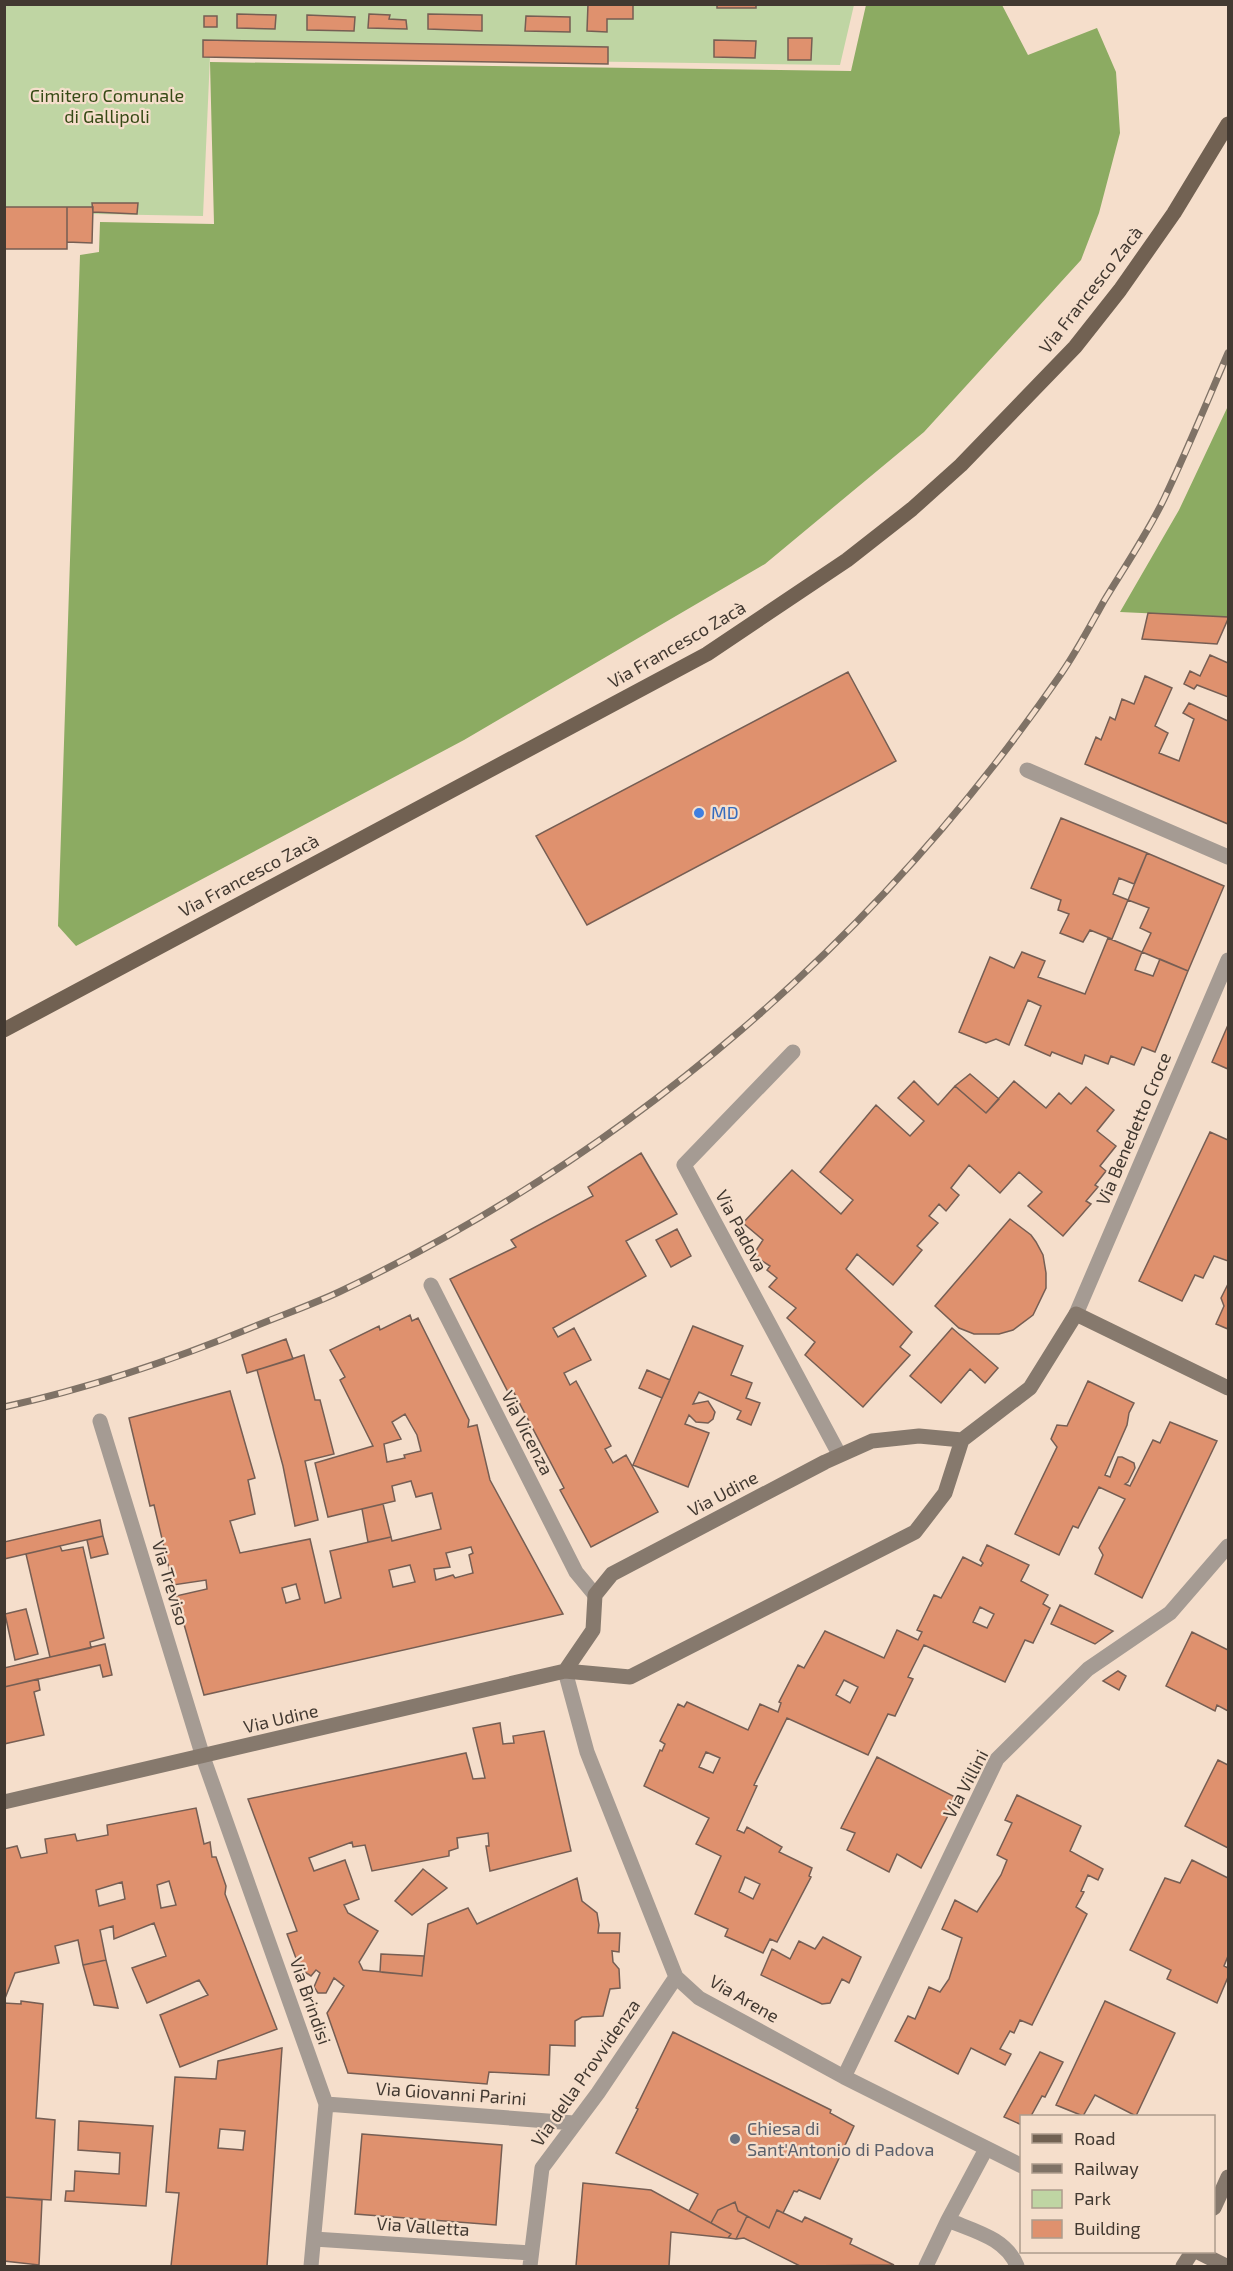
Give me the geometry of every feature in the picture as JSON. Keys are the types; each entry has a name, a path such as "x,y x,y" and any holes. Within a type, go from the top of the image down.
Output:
{"main road":[{"name":"Via Francesco Zacà","path":"4,1030 707,654 847,561 912,509 961,465 1076,347 1120,290 1174,213 1228,124"}],"street":[{"path":"1027,770 1228,857"},
{"name":"Via Benedetto Croce","path":"1076,1314 1228,960"},
{"name":"Via Padova","path":"793,1052 684,1165 839,1454"},
{"name":"Via Vicenza","path":"431,1285 576,1572 595,1595"},
{"path":"962,1440 1030,1388 1076,1314 1228,1388"},
{"name":"Via Treviso","path":"100,1421 203,1757"},
{"name":"Via Udine","path":"4,1802 565,1671 630,1677 915,1532 945,1493 962,1440 919,1436 872,1441 839,1454 612,1574 595,1595"},
{"name":"Via Villini","path":"844,2077 997,1759 1088,1669 1170,1612 1228,1546"},
{"path":"565,1671 593,1630 595,1595"},
{"name":"Via Arene","path":"565,1671 587,1752 676,1977 699,1998 844,2077 1020,2165"},
{"name":"Via Brindisi","path":"203,1757 326,2104 311,2266"},
{"name":"Via della Provvidenza","path":"530,2260 542,2168 598,2093 676,1977"},
{"name":"Via Giovanni Parini","path":"326,2104 574,2123"},
{"path":"926,2266 986,2149"},
{"path":"1215,2206 1228,2177"},
{"path":"948,2220 1002,2244 1013,2256 1017,2266"},
{"name":"Via Valletta","path":"314,2239 530,2260"},
{"path":"1200,2253 1226,2266"}],"green space":[{"name":"Cimitero Comunale di Gallipoli","path":"4,5 854,5 840,65 210,56 203,216 93,214 92,243 67,242 67,249 5,249"},
{"path":"866,5 1002,5 1028,55 1097,28 1116,72 1120,133 1099,213 1081,260 924,432 765,564 464,740 76,946 58,926 80,255 99,252 100,222 214,224 210,62 851,71"},
{"path":"1228,406 1228,617 1120,612 1179,510"}],"building":[{"path":"588,4 633,4 633,19 607,19 607,32 587,31"},
{"path":"717,4 756,4 756,8 717,8"},
{"path":"237,14 276,15 275,29 237,28"},
{"path":"369,14 390,15 389,19 406,20 407,29 368,28"},
{"path":"428,14 482,15 482,31 428,29"},
{"path":"307,15 355,17 354,31 307,30"},
{"path":"204,16 217,16 217,27 204,27"},
{"path":"526,16 570,17 570,32 525,31"},
{"path":"788,38 812,38 811,60 788,60"},
{"path":"203,40 608,47 608,64 203,57"},
{"path":"714,40 756,41 755,58 714,57"},
{"path":"92,203 138,203 137,214 93,212"},
{"path":"4,207 67,207 67,249 4,249"},
{"path":"67,207 93,207 92,243 67,242"},
{"path":"1148,613 1228,617 1228,619 1217,644 1142,639"},
{"path":"1210,655 1228,663 1228,697 1197,685 1194,689 1184,684 1190,671 1200,676"},
{"path":"848,672 896,761 587,925 536,836"},
{"path":"1145,676 1172,688 1155,726 1168,733 1159,753 1179,761 1194,719 1183,713 1189,703 1228,721 1228,824 1085,764 1096,737 1101,740 1110,717 1115,720 1122,699 1134,704"},
{"path":"1061,818 1147,853 1134,884 1119,878 1113,894 1128,900 1112,939 1090,930 1083,942 1060,933 1069,914 1058,910 1061,900 1031,888"},
{"path":"1147,853 1224,886 1188,971 1142,952 1151,933 1140,928 1149,908 1128,900"},
{"path":"1108,938 1142,952 1135,970 1153,976 1160,959 1188,971 1155,1052 1142,1047 1134,1065 1111,1056 1108,1064 1085,1055 1082,1064 1052,1052 1050,1056 1025,1045 1041,1006 1028,1000 1009,1045 996,1039 986,1043 959,1032 990,957 1014,968 1022,952 1045,961 1038,977 1085,994"},
{"path":"1228,1025 1228,1069 1212,1062"},
{"path":"970,1074 999,1099 986,1113 955,1086"},
{"path":"914,1081 938,1105 955,1086 986,1113 1014,1081 1046,1108 1059,1093 1071,1104 1086,1087 1114,1110 1097,1131 1116,1146 1100,1166 1106,1171 1095,1185 1098,1187 1086,1201 1091,1204 1063,1236 1028,1206 1042,1192 1019,1172 1000,1193 969,1165 951,1188 959,1195 946,1211 939,1204 929,1216 938,1223 917,1246 922,1250 893,1285 857,1254 846,1269 912,1332 900,1347 910,1355 863,1407 805,1355 815,1342 787,1318 796,1308 769,1287 777,1278 767,1270 770,1266 753,1255 763,1240 743,1223 792,1170 841,1214 853,1200 820,1172 876,1105 910,1136 924,1121 898,1098"},
{"path":"1210,1132 1228,1140 1228,1261 1214,1256 1203,1278 1195,1275 1182,1301 1139,1281"},
{"path":"641,1153 677,1214 626,1241 646,1276 553,1328 558,1337 574,1328 591,1360 564,1373 570,1385 576,1381 611,1446 605,1449 613,1463 626,1455 658,1512 591,1547 560,1490 564,1488 513,1391 509,1394 450,1279 516,1247 511,1240 593,1196 588,1187"},
{"path":"1010,1219 1031,1235 1043,1255 1046,1288 1033,1315 1013,1330 999,1334 974,1334 959,1328 935,1306"},
{"path":"677,1229 691,1256 671,1267 656,1240"},
{"path":"1228,1284 1228,1329 1216,1324 1224,1306 1221,1298"},
{"path":"410,1315 412,1321 418,1318 469,1420 468,1427 477,1425 490,1480 563,1614 204,1695 176,1596 207,1589 206,1580 173,1585 154,1505 150,1506 129,1418 230,1391 255,1478 248,1480 255,1514 230,1521 240,1553 310,1539 325,1603 341,1598 330,1551 391,1537 392,1541 441,1529 432,1493 416,1497 411,1481 392,1486 395,1501 328,1517 315,1463 373,1446 340,1380 345,1377 330,1350 379,1326 380,1330","holes":["405,1414 417,1435 421,1451 387,1462 384,1444 401,1439 392,1422","471,1547 473,1553 469,1555 473,1573 436,1580 434,1569 450,1567 446,1553","410,1565 415,1582 393,1587 389,1570","296,1584 300,1599 286,1603 282,1588"]},
{"path":"693,1326 743,1346 731,1375 752,1383 746,1398 760,1403 751,1425 737,1419 741,1411 699,1392 693,1404 708,1401 715,1412 713,1419 708,1423 696,1422 689,1415 685,1424 709,1433 688,1487 633,1465"},
{"path":"952,1328 998,1368 985,1383 970,1369 941,1403 910,1376"},
{"path":"286,1339 293,1359 247,1373 242,1355"},
{"path":"304,1355 315,1400 320,1400 334,1454 305,1461 318,1520 295,1526 283,1466 257,1370"},
{"path":"647,1370 670,1380 662,1398 639,1388"},
{"path":"1088,1381 1134,1403 1105,1475 1110,1477 1118,1457 1122,1457 1134,1463 1135,1468 1125,1484 1130,1486 1153,1440 1160,1443 1170,1422 1217,1441 1142,1598 1095,1574 1103,1555 1099,1548 1125,1499 1099,1487 1078,1528 1073,1526 1059,1555 1015,1534 1057,1447 1051,1439 1057,1425 1067,1426"},
{"path":"383,1504 391,1537 368,1542 362,1509"},
{"path":"100,1520 103,1536 4,1559 4,1542"},
{"path":"103,1536 108,1554 91,1558 87,1540"},
{"path":"987,1545 1029,1565 1021,1581 1048,1595 1043,1604 1050,1608 1033,1643 1025,1640 1005,1682 924,1645 908,1677 913,1679 895,1716 888,1714 868,1755 787,1718 754,1785 757,1786 737,1830 744,1833 747,1827 782,1847 779,1852 812,1868 809,1876 811,1877 777,1942 770,1939 763,1953 725,1936 728,1929 695,1914 721,1856 696,1844 709,1818 644,1786 665,1744 660,1741 678,1704 684,1707 687,1702 748,1730 760,1704 778,1712 781,1703 779,1702 798,1665 804,1668 825,1631 884,1658 897,1630 918,1640 922,1632 917,1630 934,1595 941,1598 963,1557 981,1566 983,1563 980,1560","holes":["980,1607 994,1614 987,1628 973,1622","844,1680 858,1687 850,1703 836,1695","706,1752 720,1758 713,1773 699,1767","745,1877 760,1884 753,1899 739,1892"]},
{"path":"60,1546 62,1551 83,1547 104,1638 90,1642 91,1648 50,1657 26,1554"},
{"path":"1060,1605 1113,1631 1095,1644 1051,1624"},
{"path":"26,1609 38,1654 15,1660 5,1614"},
{"path":"1192,1632 1228,1650 1228,1711 1217,1705 1215,1711 1166,1686"},
{"path":"105,1644 112,1675 103,1677 100,1665 4,1687 4,1668"},
{"path":"1118,1671 1126,1676 1119,1690 1103,1681"},
{"path":"38,1679 40,1690 34,1692 44,1735 4,1744 4,1687"},
{"path":"500,1723 503,1744 514,1743 513,1736 544,1731 571,1851 490,1871 486,1846 489,1846 488,1833 457,1838 458,1848 449,1851 449,1856 372,1871 365,1845 353,1847 352,1842 309,1858 314,1871 345,1860 359,1899 344,1905 348,1913 378,1931 359,1962 363,1970 422,1976 428,1924 468,1908 477,1924 577,1878 582,1901 597,1913 598,1933 620,1933 619,1952 612,1951 613,1962 619,1969 620,1988 610,1989 603,2016 582,2017 575,2021 575,2046 550,2045 549,2075 489,2072 487,2084 348,2073 327,2013 344,1986 334,1978 326,1993 318,1993 314,1987 320,1973 316,1970 311,1976 300,1969 287,1934 297,1931 248,1799 466,1753 473,1779 485,1778 473,1728"},
{"path":"877,1757 957,1798 921,1868 897,1854 889,1872 847,1850 855,1833 841,1828"},
{"path":"1218,1760 1228,1765 1228,1848 1185,1826"},
{"path":"1017,1795 1081,1826 1070,1851 1103,1869 1098,1880 1088,1875 1081,1891 1084,1892 1076,1907 1087,1914 1032,2025 1020,2020 1014,2033 1010,2031 1000,2049 1011,2054 1005,2065 971,2048 958,2074 895,2041 908,2016 915,2019 929,1987 940,1992 949,1979 962,1938 942,1929 955,1900 977,1912 1001,1875 1007,1860 997,1855 1012,1823 1005,1820"},
{"path":"196,1808 204,1844 210,1842 212,1857 216,1857 226,1886 225,1894 277,2029 180,2067 160,2015 208,1995 199,1980 147,2003 132,1968 166,1956 154,1923 114,1939 113,1926 100,1930 106,1960 83,1965 78,1940 55,1946 59,1963 15,1973 4,2001 4,1849 17,1846 21,1858 47,1853 45,1839 75,1834 77,1841 108,1835 107,1825","holes":["169,1881 176,1905 161,1908 157,1885","122,1882 125,1899 99,1906 96,1890"]},
{"path":"1192,1860 1228,1878 1228,1956 1224,1966 1228,1968 1228,1977 1217,2003 1167,1979 1171,1970 1130,1950 1165,1878 1180,1883"},
{"path":"423,1869 447,1888 412,1915 395,1901"},
{"path":"823,1937 861,1957 849,1983 842,1979 830,2003 822,2004 761,1975 772,1949 790,1959 799,1941 815,1949"},
{"path":"381,1954 424,1956 422,1976 380,1972"},
{"path":"106,1960 118,2008 94,2005 83,1965"},
{"path":"21,2001 43,2004 36,2118 55,2120 51,2200 4,2197 4,2003 21,2004"},
{"path":"1105,2001 1175,2033 1136,2115 1095,2095 1084,2115 1056,2105"},
{"name":"Chiesa di Sant'Antonio di Padova","path":"673,2032 831,2110 830,2113 854,2126 820,2199 799,2190 794,2191 783,2213 777,2210 769,2228 738,2211 735,2202 718,2210 711,2223 689,2211 698,2194 616,2153"},
{"path":"282,2048 267,2266 171,2266 179,2193 166,2192 175,2077 216,2079 218,2061","holes":["220,2129 245,2131 243,2150 218,2148"]},
{"path":"1040,2052 1063,2062 1045,2097 1042,2096 1032,2115 1020,2115 1020,2124 1004,2117"},
{"path":"79,2121 153,2126 146,2206 65,2201 66,2191 74,2191 75,2171 119,2174 120,2153 78,2150"},
{"path":"362,2134 502,2145 496,2225 355,2214"},
{"path":"583,2183 651,2190 731,2234 728,2238 671,2232 669,2266 576,2266"},
{"path":"4,2197 42,2200 39,2265 4,2261"},
{"path":"735,2202 738,2211 747,2216 736,2239 728,2238 731,2234 711,2223 718,2210"},
{"path":"777,2210 802,2222 805,2217 852,2239 850,2244 894,2265 800,2266 744,2238 736,2239 747,2216 769,2228"}],"railway":[{"path":"4,1407 68,1391 162,1362 339,1292 446,1237 549,1174 647,1105 741,1030 829,949 912,863 990,771 1061,674 1157,512 1181,463 1228,353"}],"place":[{"name":"MD","path":"699,813"},
{"name":"Chiesa di Sant'Antonio di Padova","path":"735,2139"}]}
